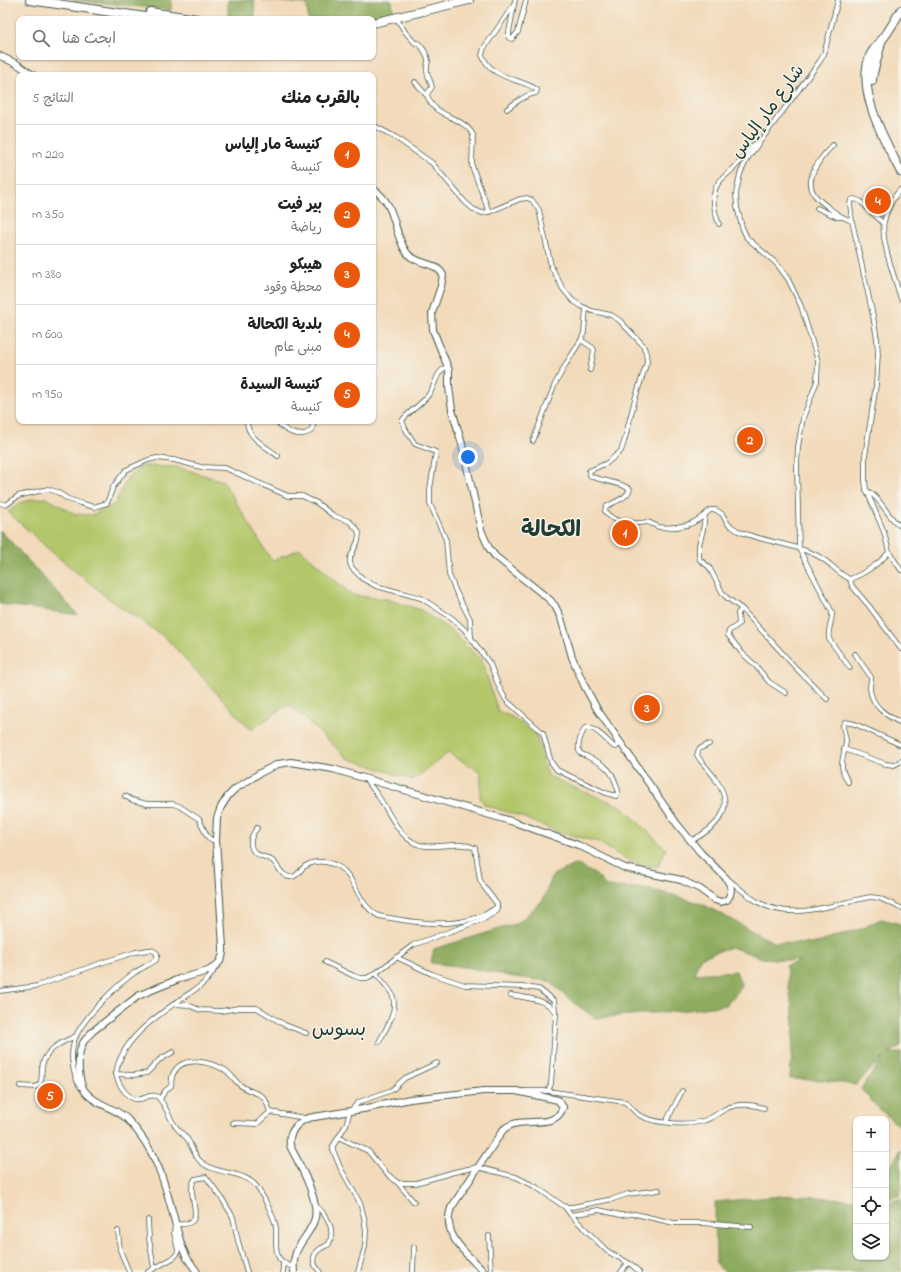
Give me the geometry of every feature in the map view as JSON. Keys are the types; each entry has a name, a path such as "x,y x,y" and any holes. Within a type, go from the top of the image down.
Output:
{"highway":[{"path":"30,0 139,16"},
{"path":"69,0 177,16"},
{"path":"376,18 448,0"},
{"path":"376,22 469,0"},
{"path":"901,10 881,41 874,49 870,56 867,69 868,91 876,118 901,172"},
{"path":"881,41 880,50 873,68 873,95 879,117 901,160"}],"main road":[{"path":"0,56 17,64 29,72"},
{"path":"196,1272 187,1258 175,1224 162,1176 143,1138 123,1115 95,1101 84,1089 80,1075 79,1062 82,1045 93,1031 138,996 179,979 215,967 223,958 224,953 216,840 217,818 221,807 228,796 246,781 260,772 278,764 291,762 333,769 514,822 578,845 625,868 681,880 700,889 715,900 721,902 727,900 730,895 730,885 726,878 677,824 600,715 584,685 572,657 561,618 555,606 495,556 489,548 484,537 462,444 452,410 448,366 434,335 432,324 432,313 443,275 437,267 419,262 410,257 403,246 390,208 376,192"},
{"path":"294,1270 296,1252 315,1218 314,1203 309,1183 289,1142 290,1135 299,1123 308,1118 410,1099 484,1091 516,1091 558,1100 563,1107 561,1113 549,1121 526,1121 509,1125 503,1130 451,1208 448,1215 449,1224 457,1244 484,1272"}],"street":[{"path":"515,0 509,32 509,38 512,39 518,32 526,0"},
{"name":"شارع مار إلياس","path":"800,549 796,467 803,418 817,381 818,361 801,306 788,279 776,264 744,234 739,217 736,194 740,174 747,158 824,54 838,0"},
{"path":"507,109 518,100 536,93 537,90 532,86 497,73 488,65 482,55 484,48 513,6"},
{"path":"396,17 406,33 415,43 418,43 428,60 426,66 427,74 432,87 428,92 428,96"},
{"path":"415,82 428,96 434,107 441,113 461,123 470,130 473,139 472,166 489,212"},
{"path":"376,127 395,136 432,163 469,206 482,213 489,212 524,199 530,199 536,204 541,216 551,266 556,277 572,300 586,308 611,315 619,320 638,338 643,345 646,352 647,362 621,451 607,463 589,471 592,477 622,485 630,489 630,492 606,507 606,513 614,519 635,523 648,522 658,527 686,525 705,516 710,510 716,510 720,512 728,524 738,531 750,536 818,555 830,563 843,576 850,579 884,558 889,552"},
{"path":"719,224 714,204 715,191 718,184 753,145 758,144"},
{"path":"833,145 816,166 811,181 811,186 817,198 842,217 852,221"},
{"path":"901,189 894,196 883,223 886,246 901,299"},
{"path":"883,223 860,202 854,198 851,200 852,221 869,297 877,339 878,354 876,385 865,462 866,489 884,532 889,552 901,570"},
{"path":"817,208 837,217 842,217"},
{"path":"533,441 555,384 584,333 586,308"},
{"path":"581,340 593,348 595,353 590,370"},
{"path":"448,366 439,372 430,394 416,408 406,415 402,421 415,444 434,450 437,453 430,489 430,504 446,540 449,575 470,619 471,636"},
{"path":"247,424 250,434 278,456"},
{"path":"280,424 291,433 302,435 311,431 312,424"},
{"path":"0,503 6,505 18,496 48,489 80,504 94,507 108,503 113,487 126,470 148,460 157,458 174,460 202,467 225,468 288,496 302,496 317,503 334,516 350,522 359,533 358,541 350,558 352,568 358,574 376,586 425,600 457,623 471,636 490,664 506,700 543,733 551,762 557,770 606,793 616,796 618,790 608,768 580,753 578,748 585,728 594,730 613,746 618,745 615,736"},
{"path":"866,489 878,498 889,516 899,525"},
{"path":"705,516 699,545 700,560 709,567 722,592 742,609 796,668 827,699"},
{"path":"800,549 832,612 832,619 828,633 829,639 850,668"},
{"path":"850,579 852,586 901,649"},
{"path":"742,609 738,613 739,624 729,631 728,635 742,653 755,665 769,682 786,692"},
{"path":"855,654 871,677 870,689 874,702 884,712 901,723"},
{"path":"848,782 842,766 846,740 843,725 845,722 901,745"},
{"path":"692,841 707,833 722,816 725,808 720,785 697,755 699,750 708,744"},
{"path":"844,749 886,764 894,765 901,761"},
{"path":"325,962 360,978 367,978 376,974 408,947 484,919 496,911 497,907 496,902 484,888 480,880 475,848 468,845 425,846 415,844 405,837 390,817 378,795 364,779"},
{"path":"125,796 132,800 147,804 173,804 179,806 199,819 207,836 211,840 216,840"},
{"path":"257,828 252,837 252,850 255,853 273,861 280,872 292,877 297,875 304,867 311,864 331,862 342,869 365,905 372,913 379,916 424,923 454,923 481,916 497,907"},
{"path":"726,878 760,904 774,909 804,911 870,897 879,898 901,908"},
{"path":"0,991 37,986 136,952 152,950 157,953 156,960 134,973 95,1008 76,1036 73,1047 74,1069 76,1080 81,1088 84,1089"},
{"path":"396,957 432,974 465,985 523,986 539,989 554,1002 556,1014 552,1055 552,1081 548,1091"},
{"path":"215,967 211,977 174,1004 130,1041 123,1051 117,1065 116,1074 120,1085 132,1098 138,1099 154,1095 160,1099 174,1124 187,1138 195,1156 200,1161 210,1168 247,1178 256,1186 276,1226 276,1252 278,1258 294,1270"},
{"path":"376,974 392,994 395,1008 380,1042"},
{"path":"511,995 537,1000 551,1007 555,1012"},
{"path":"174,1004 188,1004 200,1010 221,1011 239,1008 257,1008 285,1025 306,1033"},
{"path":"20,1086 35,1087 39,1085 42,1066 46,1057 58,1044 76,1036"},
{"path":"116,1074 134,1075 147,1073 159,1060 173,1052"},
{"path":"160,1099 165,1091 171,1086 172,1078 176,1069 186,1063 198,1061 226,1071 242,1086 264,1097 268,1102 270,1112"},
{"path":"358,1272 365,1247 365,1223 360,1203 340,1167 332,1150 333,1146 346,1125 350,1111 359,1102 392,1090 405,1078 437,1063"},
{"path":"516,1091 548,1091 625,1102 630,1105 639,1115 645,1118 681,1124 697,1123 715,1116 730,1107 739,1105 764,1108"},
{"path":"666,1122 682,1091"},
{"path":"270,1112 303,1119 308,1118"},
{"path":"233,1123 257,1124 270,1112"},
{"path":"338,1137 368,1151 386,1173 398,1183 414,1202"},
{"path":"398,1183 416,1183 477,1167 516,1177 536,1187 565,1207 607,1251 628,1263 639,1272"},
{"path":"148,1272 173,1258 177,1254 178,1250 174,1238 175,1224 186,1225 193,1220 195,1216 192,1187 193,1182 195,1179 206,1177 221,1197 233,1217 247,1272"},
{"path":"565,1207 613,1199 628,1194 659,1190"},
{"path":"314,1203 326,1216 330,1231 329,1244 319,1250 314,1259 314,1264 320,1272"},
{"path":"571,1215 599,1210 621,1215 635,1214 674,1223 702,1223 751,1227"},
{"path":"148,1220 149,1239 154,1268"},
{"path":"118,1231 120,1250 128,1272"},
{"path":"489,1236 491,1272"},
{"path":"413,1272 414,1247"},
{"path":"282,1272 283,1262"},
{"path":"621,1272 628,1263"}],"green space":[{"path":"73,0 172,0 171,10"},
{"path":"228,0 254,0 255,16 228,16"},
{"path":"262,0 392,0 393,12 374,16 308,16 307,4"},
{"path":"142,466 177,467 223,481 272,561 300,549 352,595 386,599 421,610 453,632 482,661 498,711 512,717 536,734 547,775 621,806 666,849 658,866 643,866 622,857 598,842 556,831 522,817 485,805 480,798 481,772 448,753 413,780 347,758 289,704 251,730 166,638 113,602 53,553 8,512 20,503 32,499 46,498 75,514 92,515 115,504 127,478"},
{"path":"0,530 78,615 0,604"},
{"path":"576,864 596,875 607,887 644,888 702,904 773,942 816,943 863,928 881,919 901,924 901,1047 888,1053 901,1053 901,1128 878,1108 861,1089 885,1056 856,1085 822,1080 790,1079 794,1023 786,966 800,961 762,958 731,947 700,958 694,974 736,971 742,987 726,1005 688,1010 595,1018 574,1003 549,981 514,977 471,968 431,963 434,949 518,923 543,900 553,875"},
{"path":"901,1149 901,1195 889,1199 889,1173 893,1162"},
{"path":"792,1195 853,1200 853,1260 889,1260 889,1203 901,1198 901,1272 725,1272 716,1264 715,1202"}],"place":[{"name":"بلدية الكحالة","path":"878,201"},
{"name":"بير فيت","path":"750,440"},
{"name":"كنيسة مار إلياس","path":"625,533"},
{"name":"هيبكو","path":"647,708"},
{"name":"كنيسة السيدة","path":"50,1096"}],"district":[{"name":"الكحالة","path":"551,528"},
{"name":"بسوس","path":"339,1028"}]}
